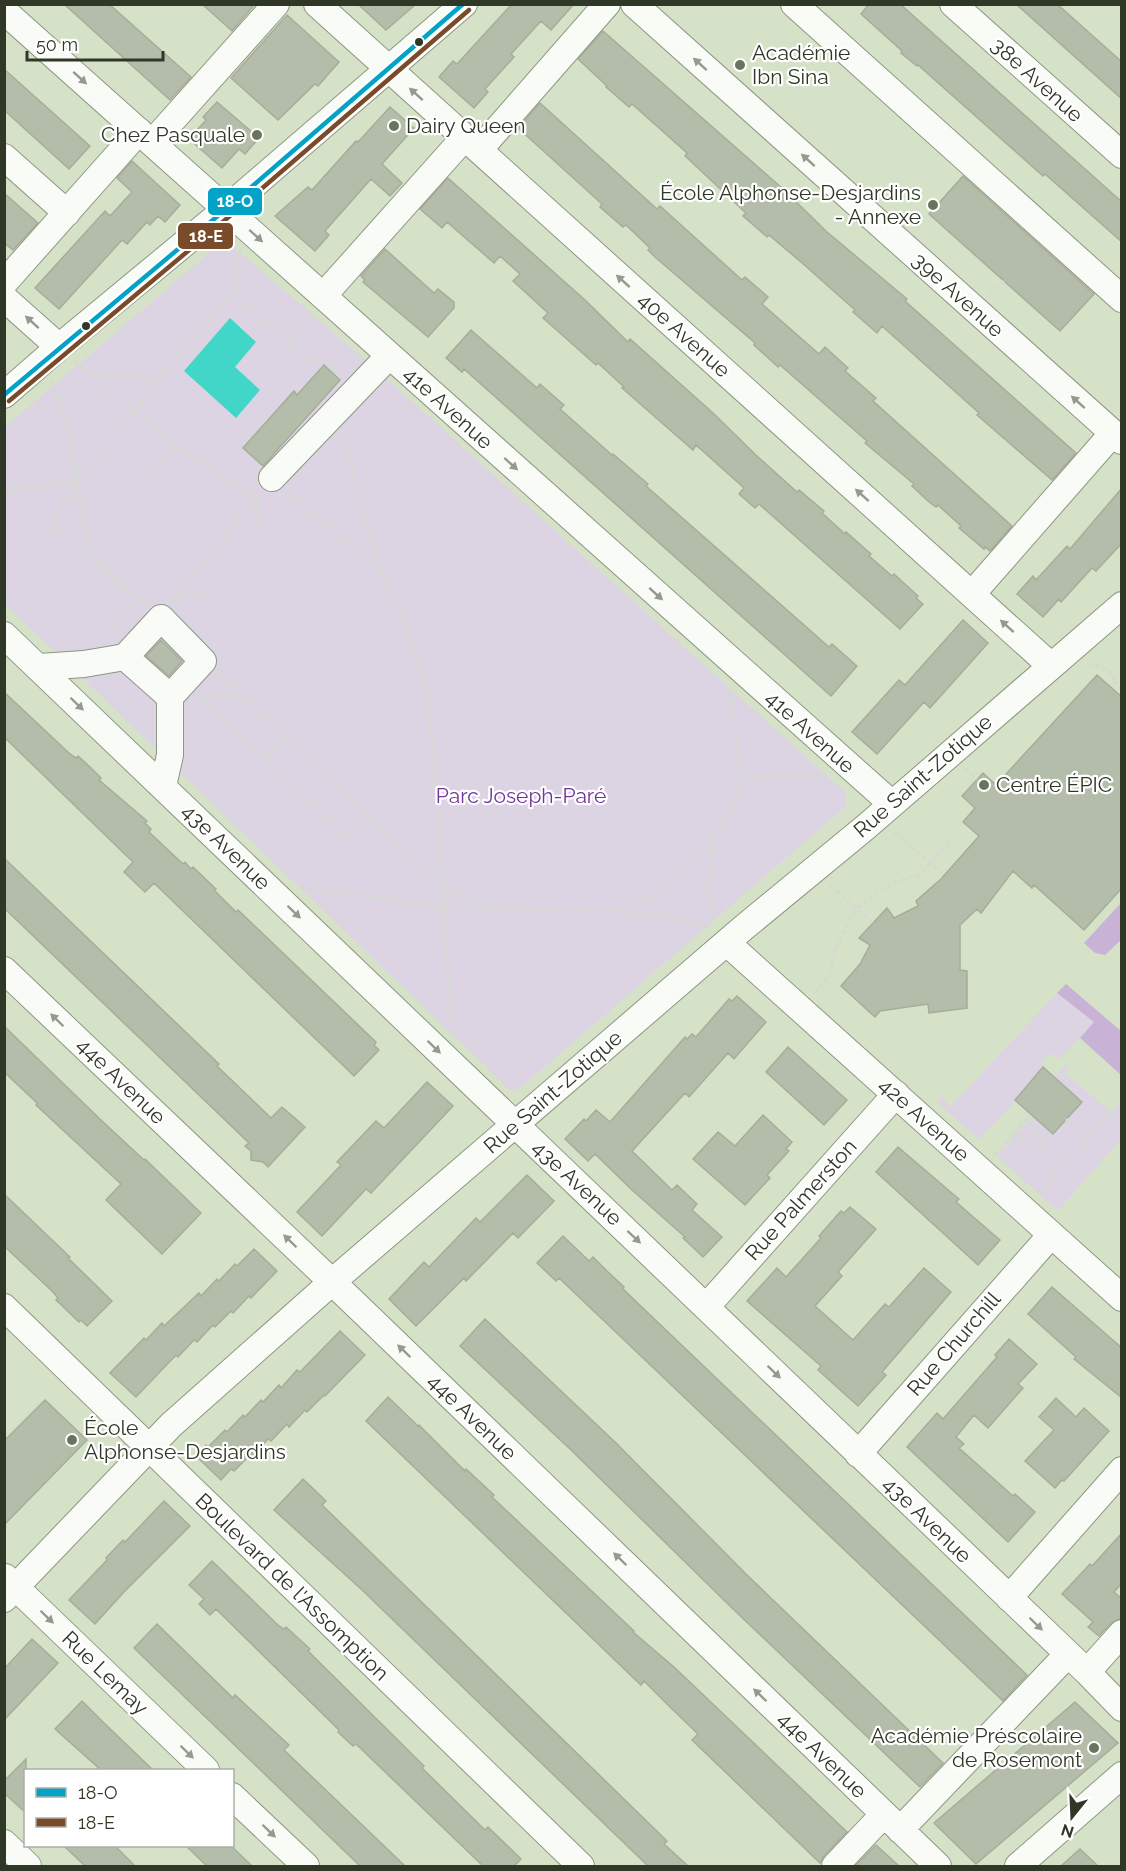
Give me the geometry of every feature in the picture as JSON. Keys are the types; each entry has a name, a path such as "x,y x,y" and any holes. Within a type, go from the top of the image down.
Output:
{"street":[{"path":"4,283 67,213 146,137 276,4"},
{"name":"40e Avenue","path":"317,4 1050,665"},
{"path":"4,395 66,354 226,209 464,4"},
{"path":"318,304 607,4"},
{"name":"39e Avenue","path":"634,4 1117,437"},
{"path":"794,4 1122,299"},
{"name":"38e Avenue","path":"953,4 1122,156"},
{"name":"41e Avenue","path":"4,11 226,209 318,304 389,356 892,804"},
{"path":"4,157 67,213"},
{"path":"4,298 66,354"},
{"path":"264,487 389,356"},
{"path":"972,594 1117,437"},
{"name":"Rue Saint-Zotique","path":"8,1588 171,1425 332,1282 515,1125 717,931 892,804 1122,605"},
{"path":"39,667 84,664 125,657 167,609 203,661 185,693 163,786"},
{"name":"43e Avenue","path":"4,635 706,1306 1122,1708"},
{"path":"125,657 185,693"},
{"name":"42e Avenue","path":"717,931 1122,1298"},
{"name":"44e Avenue","path":"4,970 332,1282 938,1866"},
{"name":"Rue Palmerston","path":"706,1306 896,1094"},
{"name":"Rue Churchill","path":"858,1454 1051,1235"},
{"name":"Boulevard de l'Assomption","path":"4,1307 581,1866"},
{"path":"1009,1598 1122,1470"},
{"name":"Rue Lemay","path":"8,1588 205,1769"},
{"path":"1087,1672 1122,1633"},
{"path":"835,1866 892,1822 1068,1654"},
{"path":"1018,1866 1122,1775"},
{"path":"234,1798 306,1866"},
{"path":"4,1843 28,1866"}],"path":[{"path":"46,533 76,480 134,411 157,379 234,292 240,248"},
{"path":"989,296 1004,280"},
{"path":"234,292 305,357 324,360 356,390"},
{"path":"288,342 318,304"},
{"path":"66,354 175,447 264,487 382,575"},
{"path":"92,374 157,379"},
{"path":"50,381 60,400 72,444 76,480 88,533 98,559 138,599"},
{"path":"337,409 382,575 409,634 427,700 437,775 443,906 453,1040"},
{"path":"145,482 175,447"},
{"path":"4,493 76,480"},
{"path":"260,538 264,487"},
{"path":"167,609 264,487"},
{"path":"51,527 138,599 167,609 211,593"},
{"path":"84,664 138,599"},
{"path":"203,661 442,886 489,907"},
{"path":"1088,664 1107,669 1115,677 1112,681 1122,689"},
{"path":"618,911 646,898 676,879 713,840 730,811 741,778 728,683"},
{"path":"185,693 264,759 350,839 370,819"},
{"path":"185,693 240,695"},
{"path":"264,759 286,737"},
{"path":"965,769 977,779"},
{"path":"741,778 830,775"},
{"path":"893,831 945,875"},
{"path":"295,888 443,906 618,911 670,918 717,931 708,887 713,840"},
{"path":"812,995 830,976 835,949 856,910 884,888 900,880 920,875 950,841"},
{"path":"830,885 873,923"},
{"path":"1036,1196 1111,1112"},
{"path":"993,1157 1030,1116 1044,1146 1042,1149 1013,1135"},
{"path":"1066,1119 1088,1138"}],"green space":[{"name":"Parc Joseph-Paré","path":"224,243 231,245 376,369 845,792 845,807 519,1089 510,1090 5,604 5,427 216,247"},
{"path":"1057,993 1094,1022 1059,1060 1050,1053 1041,1062 1044,1066 1016,1101 979,1139 937,1103 942,1096 950,1107"},
{"path":"1065,1065 1069,1068 1065,1073 1111,1112 1121,1104 1121,1139 1058,1211 997,1156 1033,1116 1054,1077"}],"shaded area":[{"path":"1121,903 1121,940 1105,955 1095,953 1084,943"},
{"path":"1066,984 1121,1031 1121,1075 1080,1038 1094,1022 1057,993"}],"water":[{"path":"230,318 256,342 235,367 260,390 236,418 184,371"}],"building":[{"path":"64,4 109,4 191,77 170,100"},
{"path":"202,4 255,4 232,31"},
{"path":"358,4 416,4 386,30"},
{"path":"512,4 574,4 551,30 541,21 511,54 514,57 485,89 488,92 474,108 439,77 453,61 457,64"},
{"path":"869,4 900,4 1122,202 1122,242 1045,174 1043,176 918,65 901,53 902,51 861,14"},
{"path":"1016,4 1057,4 1122,62 1122,99"},
{"path":"287,15 339,62 318,86 315,84 278,120 231,78"},
{"path":"603,31 783,189 827,232 907,299 905,301 1076,453 1052,480 977,415 979,413 882,326 877,333 801,262 743,216 746,213 685,156 687,153 632,104 629,107 578,59"},
{"path":"4,69 90,146 69,169 4,110"},
{"path":"217,102 259,138 245,154 239,149 222,168 189,139 206,120 203,117"},
{"path":"540,103 657,209 660,206 742,280 745,277 768,297 762,304 819,354 825,347 848,368 845,371 876,398 873,401 1012,526 990,551 985,547 984,549 959,528 961,526 938,505 936,507 929,502 912,486 914,484 865,443 867,441 780,365 778,367 754,345 755,343 655,257 648,250 650,248 626,225 623,227 600,207 602,204 518,128"},
{"path":"390,107 414,128 382,164 402,183 390,196 371,179 325,231 329,235 315,251 275,216 308,187 312,190"},
{"path":"132,161 180,205 165,222 158,216 150,225 147,222 127,244 122,240 59,309 35,288 105,211 110,216 132,192 117,178"},
{"path":"963,176 1094,294 1060,331 929,214"},
{"path":"448,178 585,300 628,342 630,339 797,492 799,490 824,511 822,513 871,554 869,556 892,576 894,574 918,596 916,598 923,604 900,629 759,504 755,508 739,494 744,488 696,445 693,450 622,388 624,387 598,363 596,365 543,318 548,313 513,281 520,274 500,256 494,263 447,222 442,228 420,209"},
{"path":"4,193 38,223 13,250 4,243"},
{"path":"385,249 434,293 438,289 454,302 454,308 428,337 363,282 365,280 361,276"},
{"path":"471,330 537,388 540,384 564,405 560,409 648,484 646,486 829,647 832,644 857,666 831,696 464,369 462,372 446,358"},
{"path":"324,365 340,380 263,466 243,448 294,391 297,395"},
{"path":"1122,488 1122,543 1096,571 1092,568 1061,602 1059,599 1043,617 1017,594 1033,576 1036,580 1067,546 1070,549"},
{"path":"963,620 988,643 930,708 924,702 877,754 852,732 899,680 905,685"},
{"path":"161,640 182,661 169,676 146,656"},
{"path":"1097,675 1122,697 1122,888 1084,930 1034,885 1032,888 1013,871 981,913 977,909 960,925 960,970 967,971 967,1008 929,1013 928,1004 880,1011 875,1017 841,986 860,964 870,945 859,938 887,908 894,918 918,906 916,901 941,879 979,836 963,822 975,808 962,796 983,773 996,785"},
{"path":"4,692 69,753 76,758 78,756 90,767 101,778 99,780 147,821 145,823 151,829 149,832 183,864 185,862 191,869 193,867 236,912 238,910 376,1042 374,1045 379,1050 354,1076 154,883 145,892 124,872 133,862 4,737"},
{"path":"4,858 219,1064 217,1066 271,1118 282,1107 305,1127 268,1167 263,1162 251,1160 251,1151 245,1146 249,1143 4,908"},
{"path":"737,996 766,1022 734,1059 728,1053 689,1097 685,1093 632,1151 672,1190 677,1185 697,1204 692,1210 722,1237 703,1257 683,1238 685,1237 595,1154 588,1161 565,1139 596,1110 610,1122 685,1037 687,1039 692,1034 696,1037 729,999 732,1001"},
{"path":"4,1026 201,1213 162,1254 106,1200 121,1184 4,1072"},
{"path":"788,1047 847,1100 824,1125 766,1072"},
{"path":"1043,1067 1082,1102 1053,1134 1015,1100"},
{"path":"427,1082 453,1106 371,1193 366,1189 322,1236 297,1212 341,1165 337,1162 376,1121 384,1128"},
{"path":"763,1115 792,1142 786,1149 789,1151 767,1175 770,1178 745,1205 693,1159 718,1132 735,1146"},
{"path":"898,1147 959,1199 956,1202 1000,1240 978,1265 876,1172"},
{"path":"527,1175 554,1201 518,1238 513,1233 466,1281 464,1278 416,1326 389,1299 424,1262 429,1267 476,1218 480,1222"},
{"path":"4,1194 112,1301 87,1326 81,1320 79,1322 56,1300 58,1298 52,1291 4,1246"},
{"path":"850,1207 876,1229 838,1272 842,1276 815,1306 853,1340 885,1304 889,1307 924,1268 951,1292 882,1372 886,1375 858,1406 818,1370 821,1366 747,1301 777,1268 786,1277 821,1238 819,1236 841,1211 844,1213"},
{"path":"563,1236 589,1261 593,1257 624,1287 623,1289 1027,1675 1003,1701 559,1278 556,1281 537,1263"},
{"path":"254,1249 277,1271 251,1298 249,1296 215,1327 213,1325 197,1342 194,1340 178,1357 176,1355 136,1397 110,1373 144,1338 146,1340 162,1323 164,1326 199,1293 201,1296 217,1279 219,1281"},
{"path":"1052,1287 1122,1348 1122,1398 1074,1359 1076,1357 1028,1314"},
{"path":"485,1319 615,1442 748,1576 943,1763 920,1787 460,1346"},
{"path":"340,1331 365,1355 307,1412 305,1410 289,1427 287,1424 271,1441 268,1439 253,1455 251,1454 234,1471 231,1469 221,1480 196,1456 225,1430 227,1432 243,1415 245,1417 261,1400 263,1402 279,1385 281,1388 297,1370 300,1372"},
{"path":"1009,1339 1037,1364 1018,1384 1023,1388 988,1428 974,1415 956,1437 964,1444 959,1448 1013,1496 1015,1494 1035,1512 1008,1542 907,1447 937,1413 943,1419 997,1357 995,1355"},
{"path":"388,1397 465,1471 466,1469 494,1495 492,1497 633,1632 674,1667 847,1832 820,1863 692,1740 698,1734 644,1681 641,1685 366,1421"},
{"path":"1056,1398 1076,1417 1084,1408 1109,1431 1055,1488 1025,1461 1054,1430 1039,1417"},
{"path":"45,1400 87,1440 4,1525 4,1441"},
{"path":"303,1479 326,1501 322,1505 667,1841 664,1844 688,1866 648,1866 361,1589 274,1510"},
{"path":"164,1501 190,1526 95,1624 69,1600 123,1540 125,1542"},
{"path":"1122,1533 1122,1583 1114,1592 1122,1599 1122,1618 1111,1623 1099,1636 1088,1627 1093,1622 1062,1594"},
{"path":"212,1561 278,1625 284,1629 286,1627 310,1649 308,1651 424,1766 422,1768 485,1830 488,1827 521,1859 514,1866 483,1866 356,1744 353,1746 338,1732 339,1730 216,1609 210,1615 199,1604 204,1599 189,1585"},
{"path":"157,1624 233,1698 235,1695 289,1745 284,1750 405,1866 360,1866 134,1648"},
{"path":"32,1639 58,1663 4,1720 4,1669"},
{"path":"82,1701 152,1769 100,1769 55,1729"},
{"path":"1075,1702 1118,1743 976,1864 934,1823"},
{"path":"26,1759 24,1811 4,1793 4,1781"},
{"path":"876,1845 899,1866 855,1866"},
{"path":"65,1847 116,1847 135,1866 85,1866"},
{"path":"187,1847 232,1847 252,1866 207,1866"},
{"path":"1080,1849 1098,1866 1061,1866"}],"transit line":[{"name":"18-O","path":"4,395 226,209 463,4"},
{"name":"18-E","path":"9,401 231,215 469,10"}],"place":[{"name":"Académie Ibn Sina","path":"740,65"},
{"name":"Dairy Queen","path":"394,126"},
{"name":"Chez Pasquale","path":"257,135"},
{"name":"École Alphonse-Desjardins - Annexe","path":"933,205"},
{"name":"Centre ÉPIC","path":"984,785"},
{"name":"École Alphonse-Desjardins","path":"72,1440"},
{"name":"Académie Préscolaire de Rosemont","path":"1094,1748"}]}
